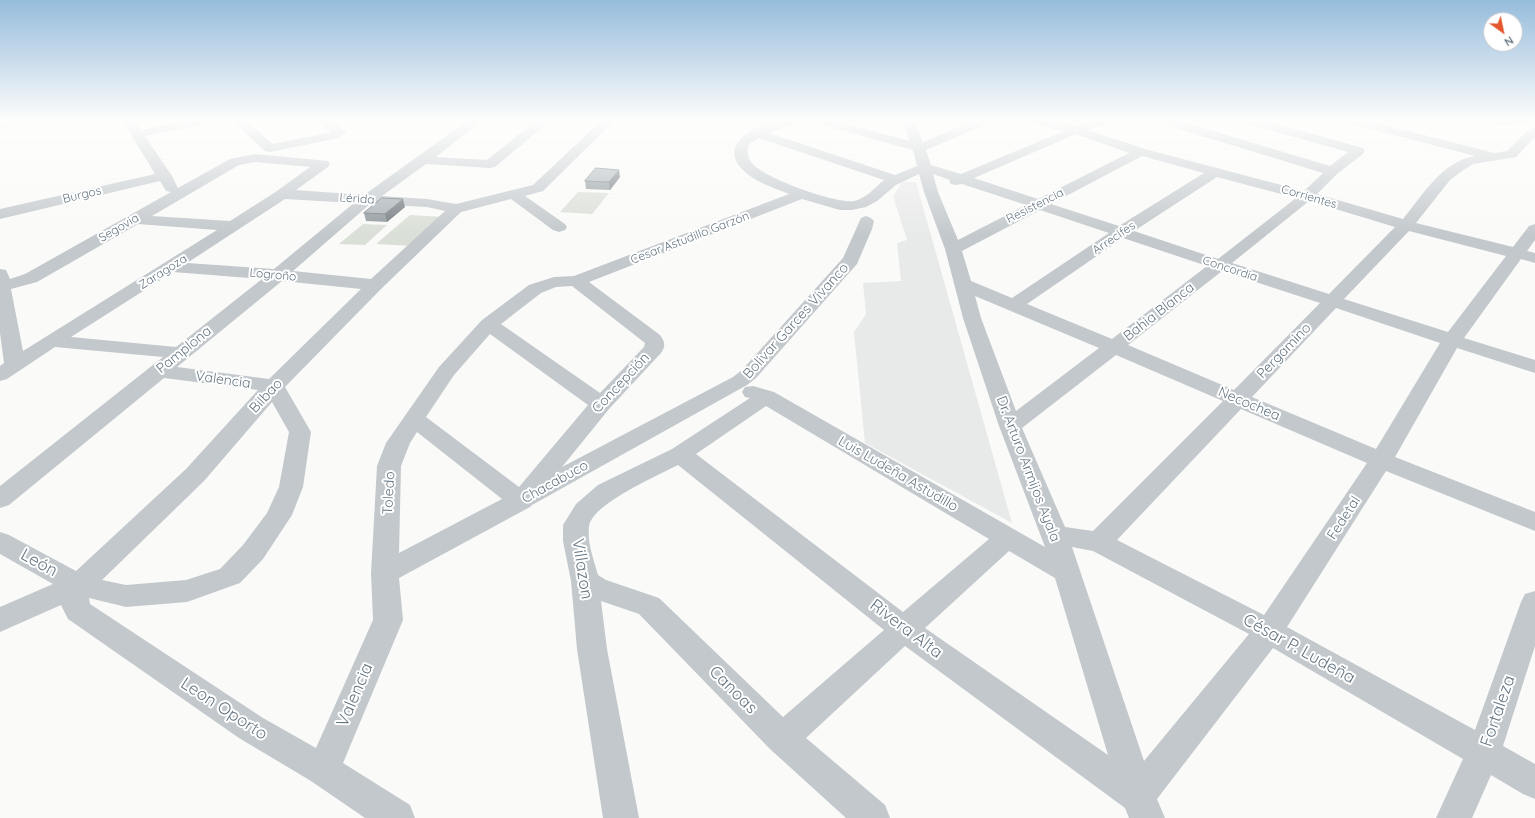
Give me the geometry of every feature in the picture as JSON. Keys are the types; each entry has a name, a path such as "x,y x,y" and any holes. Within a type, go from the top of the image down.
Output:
{"street":[{"path":"154,159 175,195"},
{"name":"Segovia","path":"1,283 31,278 235,162 249,159"},
{"name":"Segovia","path":"271,159 322,163 324,165"},
{"path":"423,160 490,164 496,159"},
{"path":"456,209 538,188 568,159"},
{"path":"742,159 752,170 803,194 836,205 850,206 862,204 869,200 894,179 926,169"},
{"path":"835,159 894,179"},
{"name":"Dr. Arturo Armijos Ayala","path":"923,159 931,192 953,249 972,318 1010,426 1055,535 1142,807"},
{"path":"931,192 1008,159"},
{"name":"Resistencia","path":"953,249 1126,159"},
{"name":"Corrientes","path":"1167,159 1307,196 1406,225 1526,256"},
{"path":"1293,159 1332,171"},
{"name":"Bahia Blanca","path":"1010,426 1220,265 1307,196 1332,171 1347,159"},
{"name":"Pergamino","path":"1099,542 1406,225 1449,173 1469,161 1481,159"},
{"name":"Pamplona","path":"0,499 278,275 366,200 423,160"},
{"name":"Zaragoza","path":"7,370 170,267 324,165"},
{"name":"Concordia","path":"926,169 962,179 1332,302 1535,367"},
{"name":"Arrecifes","path":"1013,306 1121,232 1215,172"},
{"name":"Burgos","path":"0,214 165,176"},
{"name":"Lérida","path":"282,194 427,204 456,209"},
{"name":"Cesar Astudillo Garzón","path":"489,324 535,289 554,282 576,281 803,194"},
{"path":"514,195 559,227"},
{"name":"Bilbao","path":"0,620 78,584 110,556 195,475 274,386 375,285 456,209"},
{"path":"135,219 233,226"},
{"name":"Bolivar Garces Vivanco","path":"725,389 740,382 749,374 851,260 866,222"},
{"name":"Fedetal","path":"1142,807 1270,631 1381,460 1452,340 1526,256 1535,229"},
{"name":"Logroño","path":"170,267 278,275 375,285"},
{"name":"Concepción","path":"521,501 601,404 654,349 656,343 653,339 576,281"},
{"path":"1,283 7,370"},
{"name":"Necochea","path":"964,285 1115,347 1381,460 1535,522"},
{"path":"489,324 601,404"},
{"name":"Toledo","path":"388,620 385,573 389,466 398,443 446,371 489,324"},
{"path":"51,341 180,353"},
{"name":"Valencia","path":"159,371 274,386"},
{"name":"León","path":"0,542 78,584 126,596 188,591 230,576 264,538 279,515 291,487 300,432 274,386"},
{"name":"Luis Ludeña Astudillo","path":"725,389 741,389 766,397 1067,572"},
{"name":"Chacabuco","path":"385,573 521,501 725,389"},
{"name":"Villazon","path":"621,818 592,648 585,581 576,542 576,525 585,510 607,491 680,454 766,397"},
{"path":"414,419 521,501"},
{"name":"Rivera Alta","path":"680,454 905,630 1142,807"},
{"name":"César P. Ludeña","path":"1055,535 1099,542 1270,631 1535,782"},
{"path":"782,738 1008,537"},
{"name":"Canoas","path":"585,581 596,588 649,606 782,738 872,818"},
{"name":"Leon Oporto","path":"78,584 74,600 78,611 251,728 323,770 397,818"},
{"name":"Fortaleza","path":"1454,818 1484,752 1535,602"},
{"name":"Valencia","path":"323,770 388,620"}],"shaded area":[{"path":"902,182 916,182 1012,523 865,443 854,332 866,314 863,283 901,281 897,243 907,240 893,196"},
{"path":"578,192 609,193 592,214 560,212"},
{"path":"410,215 444,217 413,246 376,244"},
{"path":"363,224 387,225 365,245 339,244"}],"building":[{"path":"596,168 619,170 609,182 585,181"},
{"path":"382,198 403,199 385,214 364,213"}]}
